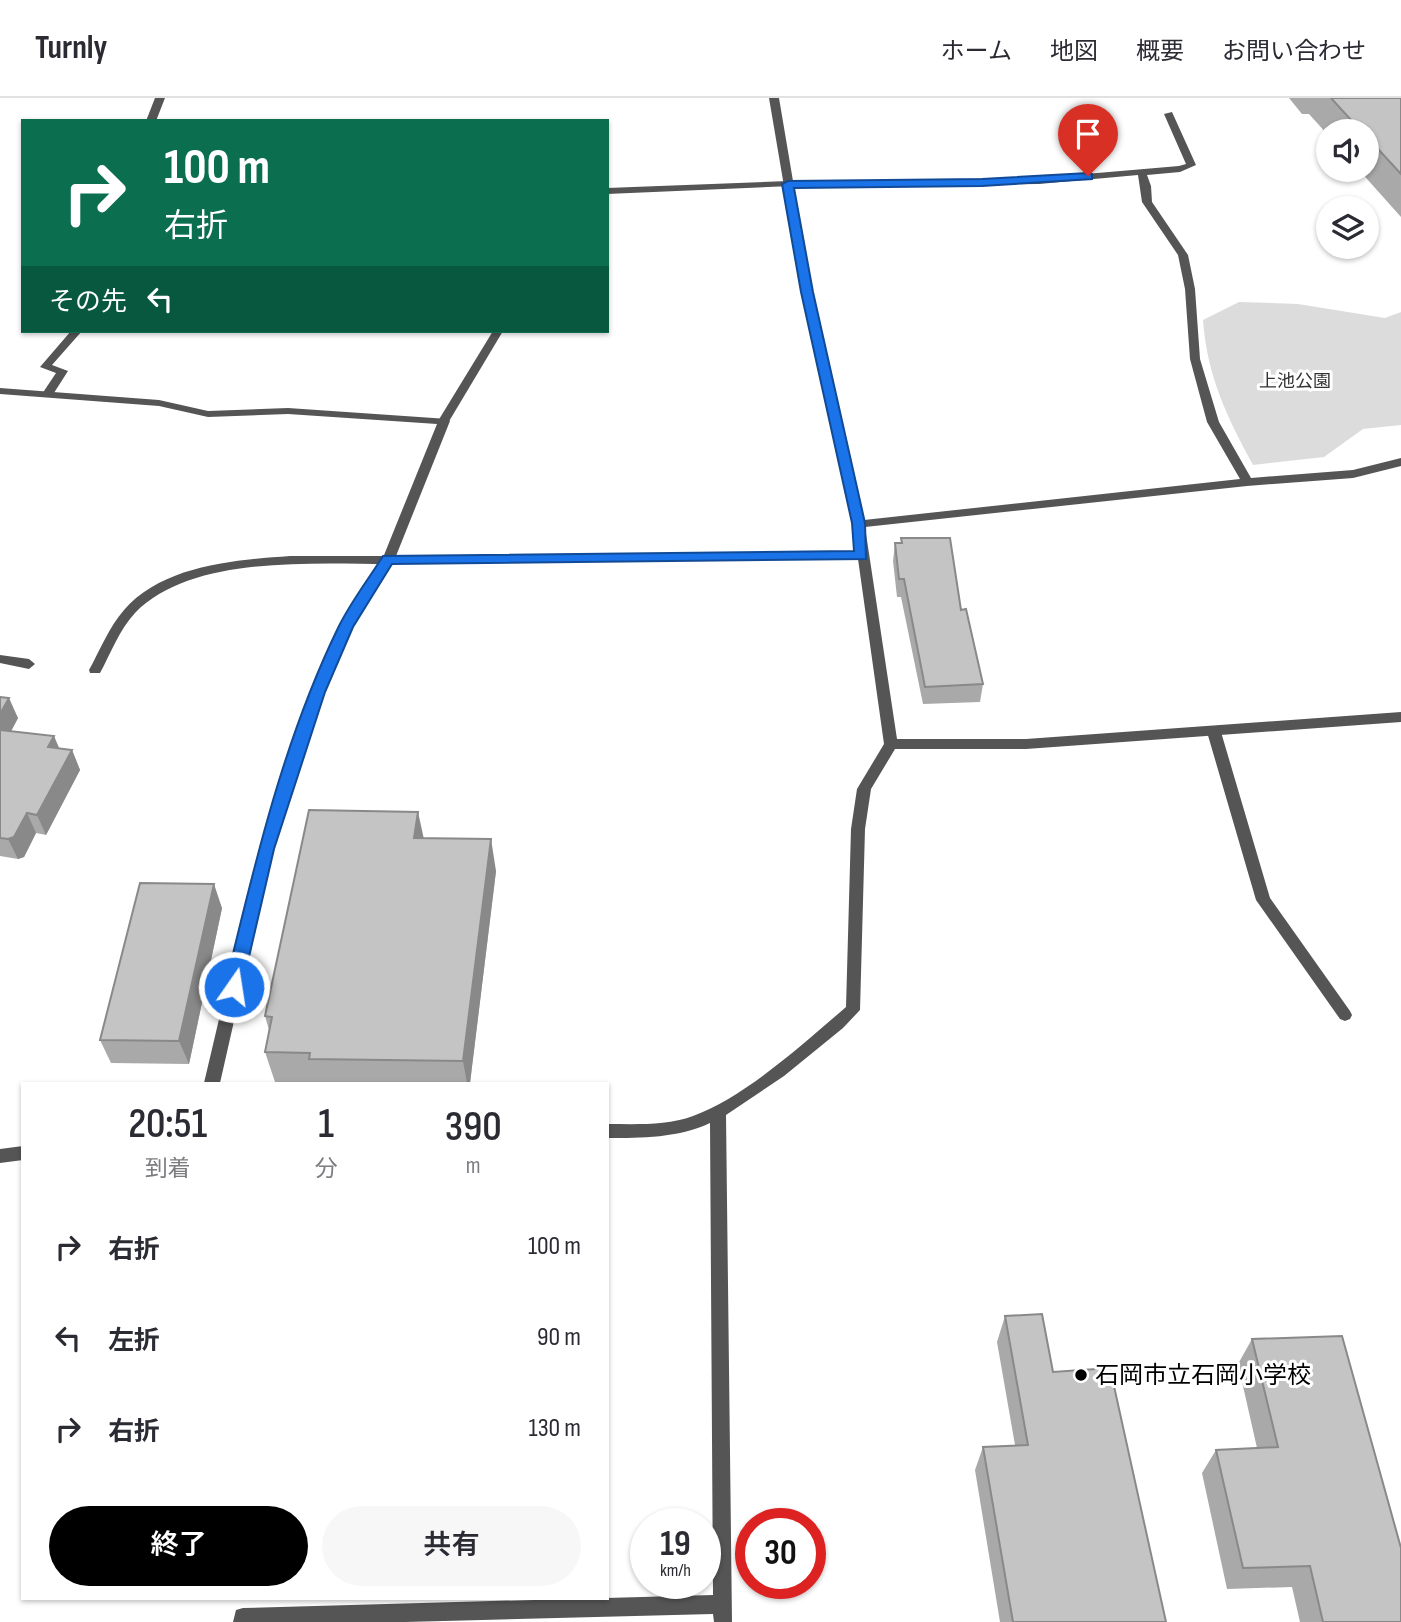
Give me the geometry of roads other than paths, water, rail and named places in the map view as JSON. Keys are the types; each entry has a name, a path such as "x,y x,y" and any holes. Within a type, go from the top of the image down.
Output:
{"street":[{"path":"152,119 160,98"},
{"path":"609,1132 656,1131 695,1123 718,1113 818,1040 853,1010 858,829 864,789 891,744 861,555 859,523 807,292 774,98"},
{"path":"609,191 788,184 1039,181 1191,165 1169,114"},
{"path":"1141,171 1147,202 1183,255 1190,289 1199,372 1213,422 1247,482"},
{"path":"48,394 63,371 45,367 75,333"},
{"path":"212,1082 266,849 317,692 346,626 388,560 444,421 497,333"},
{"path":"0,391 159,403 208,414 288,411 444,421"},
{"path":"859,523 1247,482 1353,474 1401,462"},
{"path":"95,670 132,608 163,585 206,570 297,561 861,555"},
{"path":"0,659 29,664"},
{"path":"891,744 1026,744 1401,717"},
{"path":"1214,732 1263,900 1345,1015"},
{"path":"243,1622 243,1617 723,1613 718,1113"},
{"path":"0,1156 21,1153"}],"place":[{"name":"石岡市立石岡小学校","path":"1081,1375"}],"park label":[{"name":"上池公園","path":"1295,381"}]}
